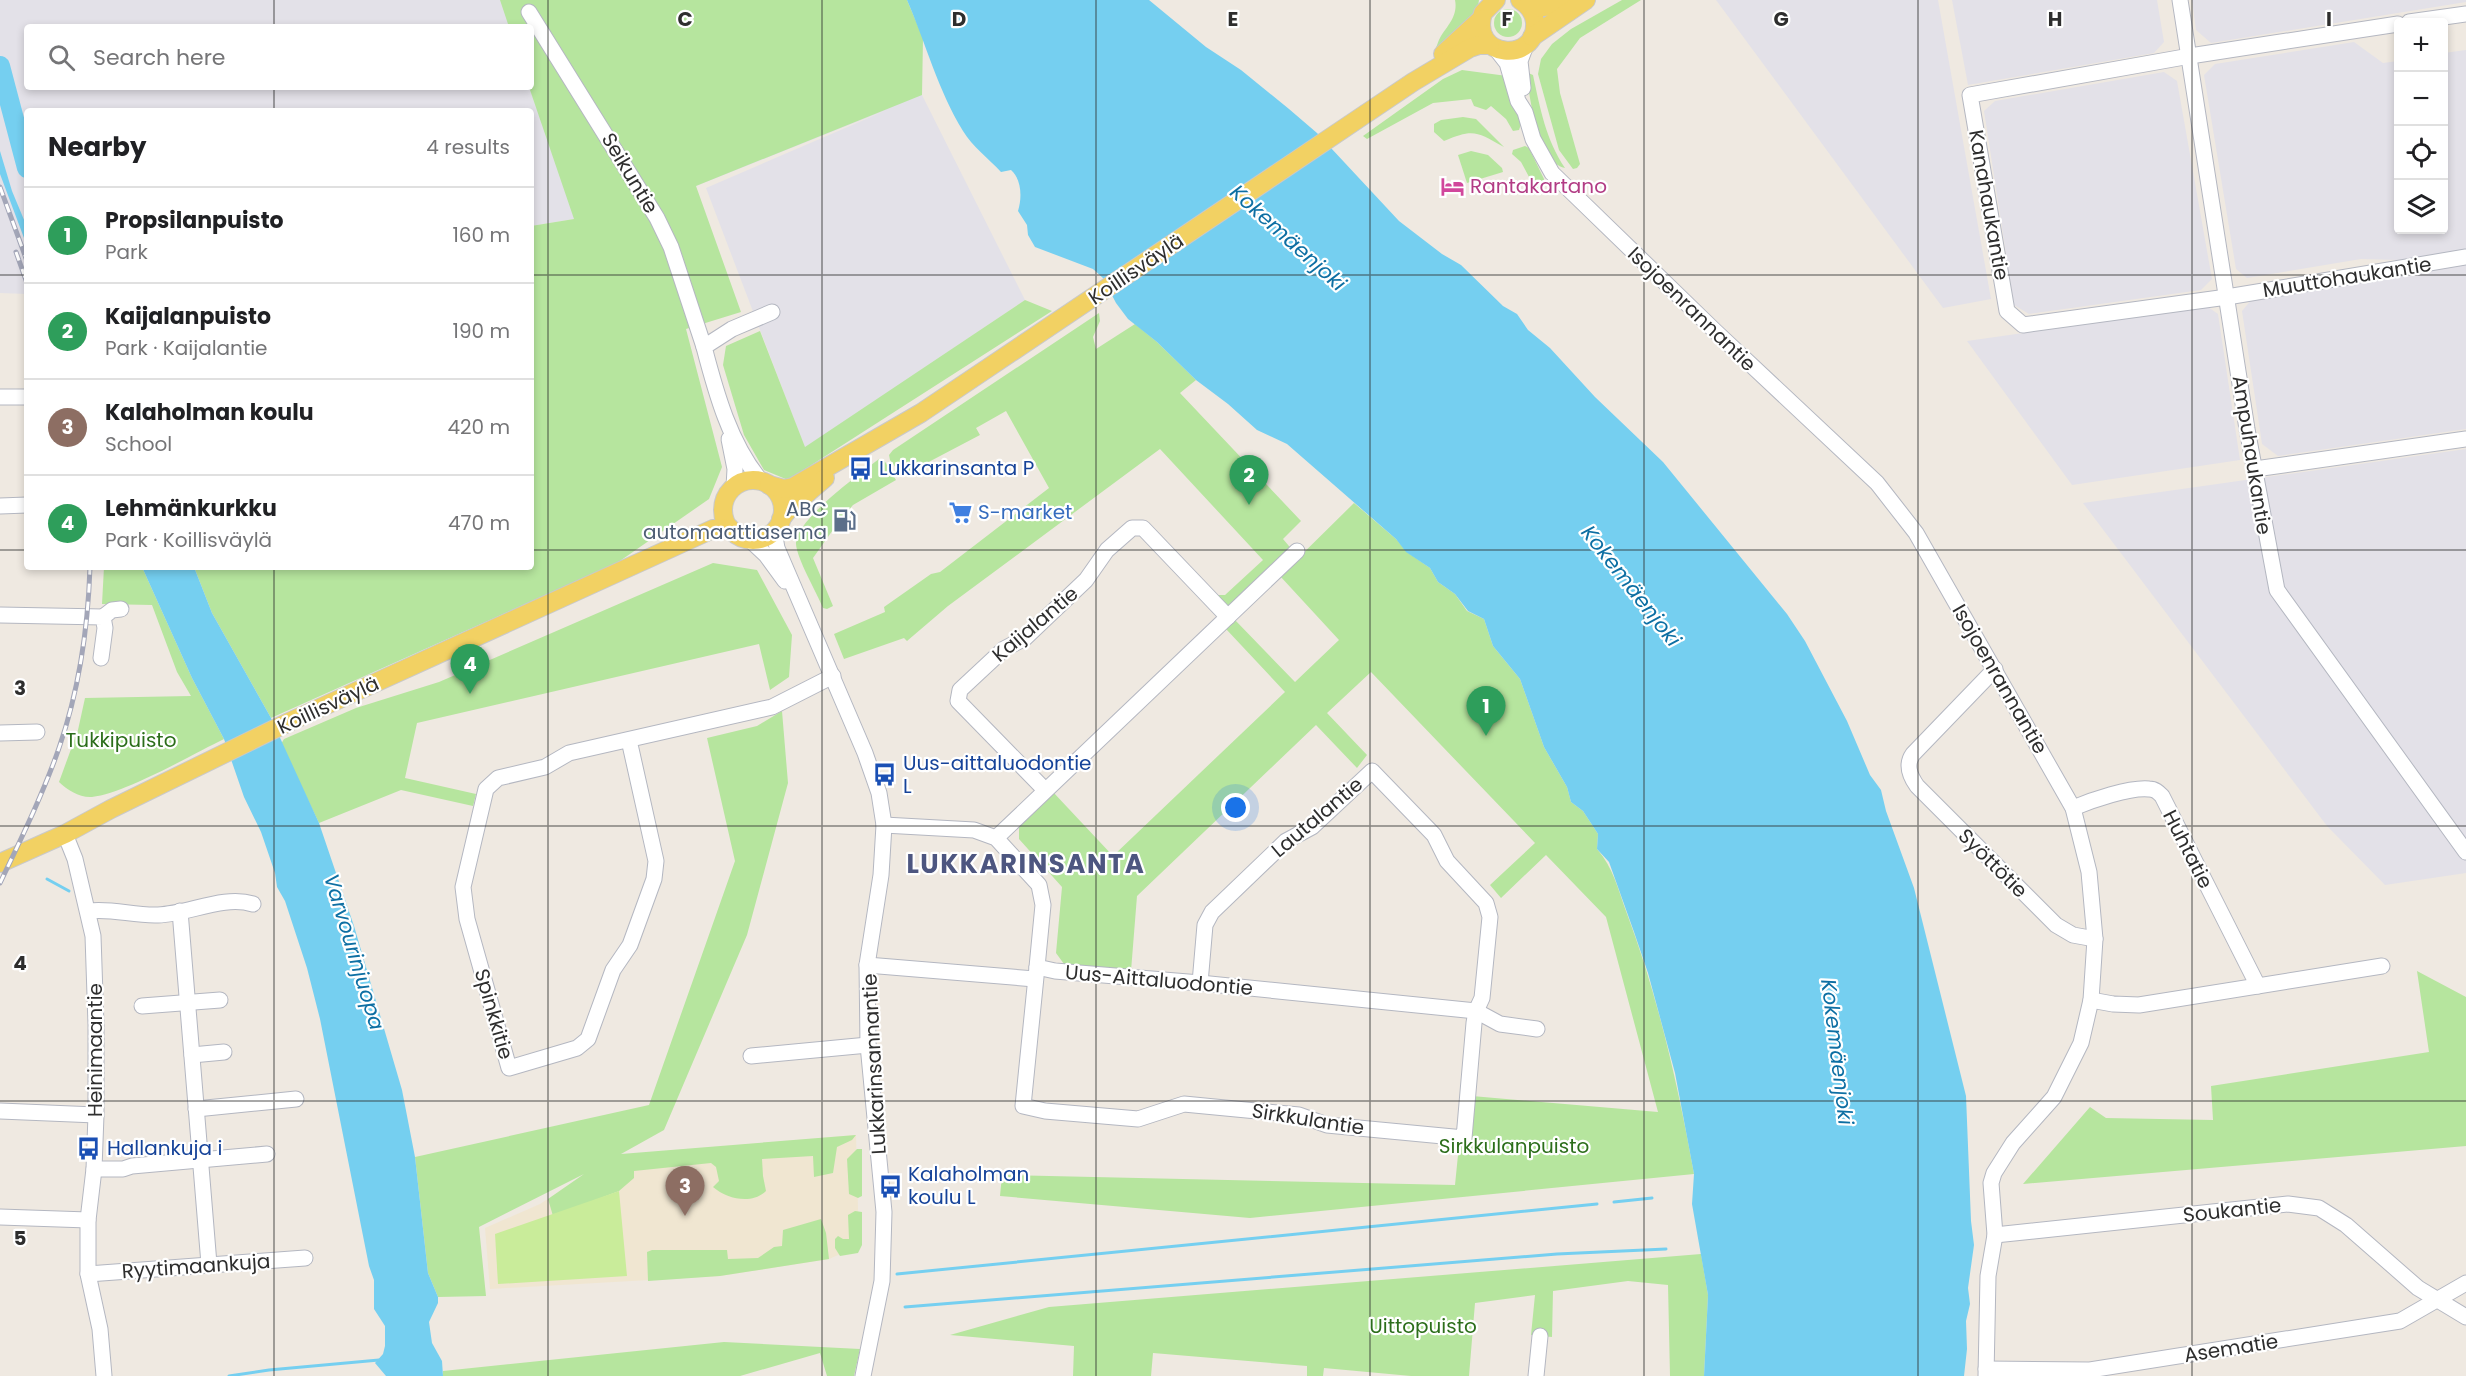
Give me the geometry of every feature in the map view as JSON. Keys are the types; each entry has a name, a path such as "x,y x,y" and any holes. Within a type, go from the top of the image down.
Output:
{"main road":[{"name":"Koillisväylä","path":"1413,82 1496,0"},
{"path":"1524,3 1539,8 1552,6 1564,0"},
{"path":"1529,41 1586,0"},
{"path":"1524,3 1535,24 1529,41"},
{"path":"1483,11 1482,32 1493,47"},
{"name":"Koillisväylä","path":"765,483 784,489 793,487 921,413 1363,115 1470,48 1479,45 1511,52 1529,41"},
{"name":"Koillisväylä","path":"778,525 789,509 857,452"},
{"path":"749,480 765,483 781,501 778,525 762,538 741,537 730,528 724,515 729,494 749,480"},
{"name":"Koillisväylä","path":"660,553 707,518 729,494"},
{"name":"Koillisväylä","path":"0,863 65,834 111,808 289,722 713,529 730,528"}],"street":[{"name":"Ampuhaukantie","path":"2180,0 2255,469 2277,590 2466,852"},
{"name":"Seikuntie","path":"529,12 657,218 671,247 726,418 751,469 765,483"},
{"path":"2438,18 2466,14"},
{"path":"2190,56 2394,25"},
{"name":"Isojoenrannantie","path":"1525,112 1520,61 1529,41"},
{"name":"Isojoenrannantie","path":"1493,47 1507,63 1518,101 1525,112 1541,157 1552,173 1877,483 1916,533 2073,808 2089,872 2095,939 2091,1000 2081,1043 2054,1097 2013,1143 1994,1173 1991,1184 1995,1235 1988,1276 1986,1372"},
{"name":"Kanahaukantie","path":"2190,56 1970,95 2007,311 2023,325 2227,297"},
{"name":"Muuttohaukantie","path":"2227,297 2466,257"},
{"path":"704,347 732,329 772,312"},
{"path":"0,397 24,397"},
{"name":"Seikuntie","path":"726,418 735,469 729,494"},
{"path":"2255,469 2466,439"},
{"path":"0,506 24,505"},
{"name":"Lukkarinsannantie","path":"778,525 777,548 833,676 879,793 884,825 881,874 867,965 868,1045 884,1212 882,1281 863,1376"},
{"name":"Kaijalantie","path":"1045,790 958,701 960,690 1004,649 1025,638 1079,587 1107,550 1132,528 1143,528 1228,617"},
{"name":"Lukkarinsannantie","path":"749,539 766,555 806,614"},
{"path":"884,825 974,830 996,837 1297,551"},
{"path":"0,615 103,617 112,610 121,609"},
{"path":"101,658 105,628 103,617"},
{"name":"Syöttötie","path":"1995,669 1913,754 1909,760 1910,776 1917,786 2056,925 2073,935 2095,939"},
{"name":"Spinkkitie","path":"629,740 656,861 654,879 630,945 613,970 588,1039 577,1048 509,1068 467,919 463,887 486,789 498,778 545,767 569,753 772,707 833,676"},
{"path":"0,733 37,732"},
{"name":"Lautalantie","path":"1200,983 1205,925 1212,912 1286,841 1312,827 1372,771 1434,835 1447,861 1486,903 1490,917 1482,998 1476,1011"},
{"name":"Huhtatie","path":"2073,808 2103,797 2148,788 2156,790 2162,796 2258,986"},
{"name":"Heinimaantie","path":"65,834 75,859 89,911 95,971 96,1115 94,1169 88,1220 88,1274 100,1329 104,1376"},
{"name":"Uus-Aittaluodontie","path":"996,837 1039,885 1043,905 1036,973 1055,971 1200,983 1476,1011 1500,1024 1537,1029"},
{"path":"89,911 142,915 237,901 253,904"},
{"path":"180,911 209,1264"},
{"path":"867,965 1036,973"},
{"path":"2091,1000 2139,1005 2382,966"},
{"name":"Sirkkulantie","path":"1036,973 1023,1106 1045,1111 1138,1119 1184,1104 1299,1115 1327,1125 1464,1138 1476,1011"},
{"path":"142,1006 220,1000"},
{"path":"751,1056 868,1045"},
{"path":"192,1055 224,1052"},
{"path":"196,1108 296,1099"},
{"path":"0,1111 96,1115"},
{"path":"94,1169 123,1169 132,1166 267,1154"},
{"name":"Soukantie","path":"1995,1235 2288,1204 2319,1208 2346,1225 2418,1288 2466,1317"},
{"path":"0,1217 88,1220"},
{"name":"Ryytimaankuja","path":"88,1274 305,1258"},
{"name":"Asematie","path":"1986,1372 2090,1370 2400,1321 2466,1282"},
{"path":"1536,1376 1540,1336"}],"shaded area":[{"path":"0,0 891,0 922,95 1025,300 805,448 706,188 887,110 696,186 574,219 534,226 534,108 24,108 24,294 0,293"},
{"path":"1716,0 1938,0 1991,299 1943,308"},
{"path":"1952,0 2157,0 2164,42 2154,53 1968,85"},
{"path":"2192,0 2466,0 2466,2 2211,43 2196,30"},
{"path":"2354,42 2383,63 2394,62 2394,234 2448,234 2448,52 2466,50 2466,250 2399,260 2361,259 2247,278 2236,269 2204,75 2215,64"},
{"path":"2164,72 2177,81 2212,279 2201,290 2029,314 2014,305 1984,111 1995,101"},
{"path":"2466,265 2466,429 2278,456 2262,444 2242,311 2252,299"},
{"path":"2208,307 2218,314 2240,460 2072,485 1967,341"},
{"path":"2466,449 2466,873 2385,885 2327,826 2083,503"},
{"path":"856,1135 859,1246 829,1259 720,1276 490,1289 485,1228 540,1204 618,1153 622,1155"}],"green space":[{"path":"500,0 907,0 923,38 922,95 696,186 741,312 686,329 722,467 709,499 617,563 271,718 212,613 195,570 534,570 534,226 574,219 530,90 534,90 534,24 508,24"},
{"path":"1455,0 1479,0 1468,24 1434,54 1440,38 1454,15"},
{"path":"1622,0 1641,0 1580,38 1557,69 1560,93 1580,164 1573,169 1559,150 1538,74 1541,59 1552,44 1571,29"},
{"path":"1508,9 1518,13 1522,23 1518,33 1508,37 1498,33 1494,23 1498,13"},
{"path":"1462,70 1507,76 1521,124 1519,130 1513,131 1506,119 1491,106 1486,110 1474,106 1471,99 1433,103 1367,139 1363,136 1443,79"},
{"path":"1526,72 1533,75 1548,135 1565,168 1555,163 1541,142"},
{"path":"1463,117 1476,119 1504,147 1481,135 1462,134 1444,141 1434,132 1434,124 1441,120"},
{"path":"1525,146 1529,148 1544,179 1543,187 1536,190 1521,162 1512,154 1513,150"},
{"path":"1471,151 1488,155 1502,168 1503,172 1467,183 1458,155"},
{"path":"1025,300 1052,311 788,480 764,470 744,435 723,365 726,346 760,331 805,447"},
{"path":"1099,313 1100,321 1093,337 1096,349 1135,324 1196,380 1180,393 1301,521 1283,539 1294,552 1237,605 1226,605 1217,595 1225,595 1263,560 1160,449 948,606 907,641 904,638 844,659 834,634 885,612 884,607 931,574 940,572 1049,488 1006,411 976,428 980,435 902,476 889,455 893,450"},
{"path":"879,459 884,460 896,480 853,505 813,558 833,606 823,608 797,550 798,534 830,498"},
{"name":"Sirkkulanpuisto","path":"1354,503 1396,539 1407,552 1430,568 1438,582 1455,594 1467,611 1484,619 1493,646 1520,679 1544,747 1567,787 1571,802 1583,811 1598,834 1597,849 1615,878 1648,975 1666,1041 1694,1174 1250,1218 1000,1196 1002,1175 1455,1185 1459,1145 1472,1096 1658,1112 1606,917 1546,855 1501,898 1490,885 1535,843 1371,672 1327,713 1367,755 1357,768 1316,725 1137,896 1131,971 1064,964 1056,953 1062,887 1019,839 1019,826 1053,792 1113,856 1285,692 1226,629 1235,620 1295,682 1339,640 1280,576"},
{"path":"713,563 757,570 792,635 789,677 770,690 759,644 417,723 405,778 476,794 473,806 401,790 319,823 281,744 284,739 356,708 439,682"},
{"name":"Tukkipuisto","path":"104,570 143,570 192,678 224,739 140,781 106,794 87,797 74,793 59,782 78,730 85,698 191,696 177,672 152,605 102,604"},
{"path":"782,711 788,783 747,935 664,1130 621,1154 856,1135 852,1140 837,1147 833,1173 814,1177 813,1156 762,1159 766,1191 754,1198 732,1197 713,1187 719,1181 716,1167 711,1163 634,1171 634,1178 619,1191 553,1216 548,1199 584,1174 479,1227 486,1296 438,1297 428,1273 415,1157 649,1105 735,861 707,738 757,726"},
{"path":"2417,971 2466,997 2466,1146 2023,1184 2090,1107 2106,1118 2213,1120 2211,1086 2429,1052"},
{"path":"857,1149 862,1149 862,1196 858,1198 849,1194 847,1159"},
{"path":"619,1191 627,1276 498,1284 495,1234"},
{"path":"855,1211 862,1212 862,1245 858,1253 840,1256 835,1248 835,1239 838,1236 849,1239 848,1215"},
{"path":"821,1219 826,1233 829,1259 720,1276 648,1281 647,1252 652,1250 727,1250 728,1259 758,1258 774,1247 782,1246 783,1230"},
{"name":"Uittopuisto","path":"1701,1254 1708,1295 1704,1376 1670,1376 1668,1285 1628,1281 1553,1291 1552,1337 1531,1335 1535,1295 1475,1303 1469,1376 1411,1376 1324,1368 1323,1376 1307,1376 1307,1366 1153,1353 1151,1376 1073,1376 1074,1346 950,1335 1049,1307"},
{"path":"724,1342 860,1349 854,1376 827,1376 820,1353 740,1376 443,1376 443,1371"}],"water":[{"name":"Kokemäenjoki","path":"907,0 1149,0 1206,47 1241,70 1289,109 1317,133 1399,221 1442,254 1461,265 1503,306 1517,314 1528,330 1550,348 1595,397 1663,462 1787,614 1805,641 1847,721 1870,775 1881,790 1886,811 1914,888 1966,1096 1974,1245 1968,1288 1970,1304 1966,1321 1967,1349 1964,1376 1704,1376 1708,1295 1692,1204 1694,1174 1675,1073 1648,973 1634,932 1609,862 1597,849 1598,834 1583,811 1571,802 1567,787 1544,747 1520,679 1493,646 1484,619 1468,611 1455,594 1438,582 1430,568 1406,552 1396,539 1287,444 1257,430 1196,380 1157,342 1128,319 1116,303 1103,278 1093,269 1035,247 1028,235 1027,225 1018,211 1020,195 1015,174 1011,170 1001,172 963,131 939,83"},
{"path":"0,151 12,191 24,220 24,238 0,174"},
{"path":"143,570 195,570 212,613 271,718 319,823 354,926 402,1090 415,1157 428,1273 438,1297 438,1303 429,1322 432,1343 442,1361 443,1376 386,1376 375,1363 383,1354 385,1326 374,1309 374,1280 369,1266 320,1019 307,968 285,901 277,887 275,873 261,832 244,797 224,739 192,678"}],"waterway":[{"name":"Varvourinjuopa","path":"0,66 24,157"},
{"path":"47,879 69,891"},
{"path":"1614,1202 1652,1198"},
{"path":"897,1274 1597,1204"},
{"path":"905,1307 1557,1254 1666,1249"},
{"path":"229,1376 379,1360"}],"railway":[{"path":"0,187 24,253"},
{"path":"16,252 24,275"},
{"path":"0,883 39,799 66,726 81,659 90,570"}],"place":[{"name":"Rantakartano","path":"1452,186"},
{"name":"Lukkarinsanta P","path":"861,468"},
{"name":"Kaijalanpuisto","path":"1249,505"},
{"name":"S-market","path":"960,512"},
{"name":"ABC automaattiasema","path":"845,521"},
{"name":"Lehmänkurkku","path":"470,694"},
{"name":"Propsilanpuisto","path":"1486,736"},
{"name":"Uus-aittaluodontie L","path":"885,775"},
{"name":"Hallankuja i","path":"89,1148"},
{"name":"Kalaholman koulu L","path":"890,1186"},
{"name":"Kalaholman koulu","path":"685,1216"}],"district":[{"name":"LUKKARINSANTA","path":"1026,864"}]}
